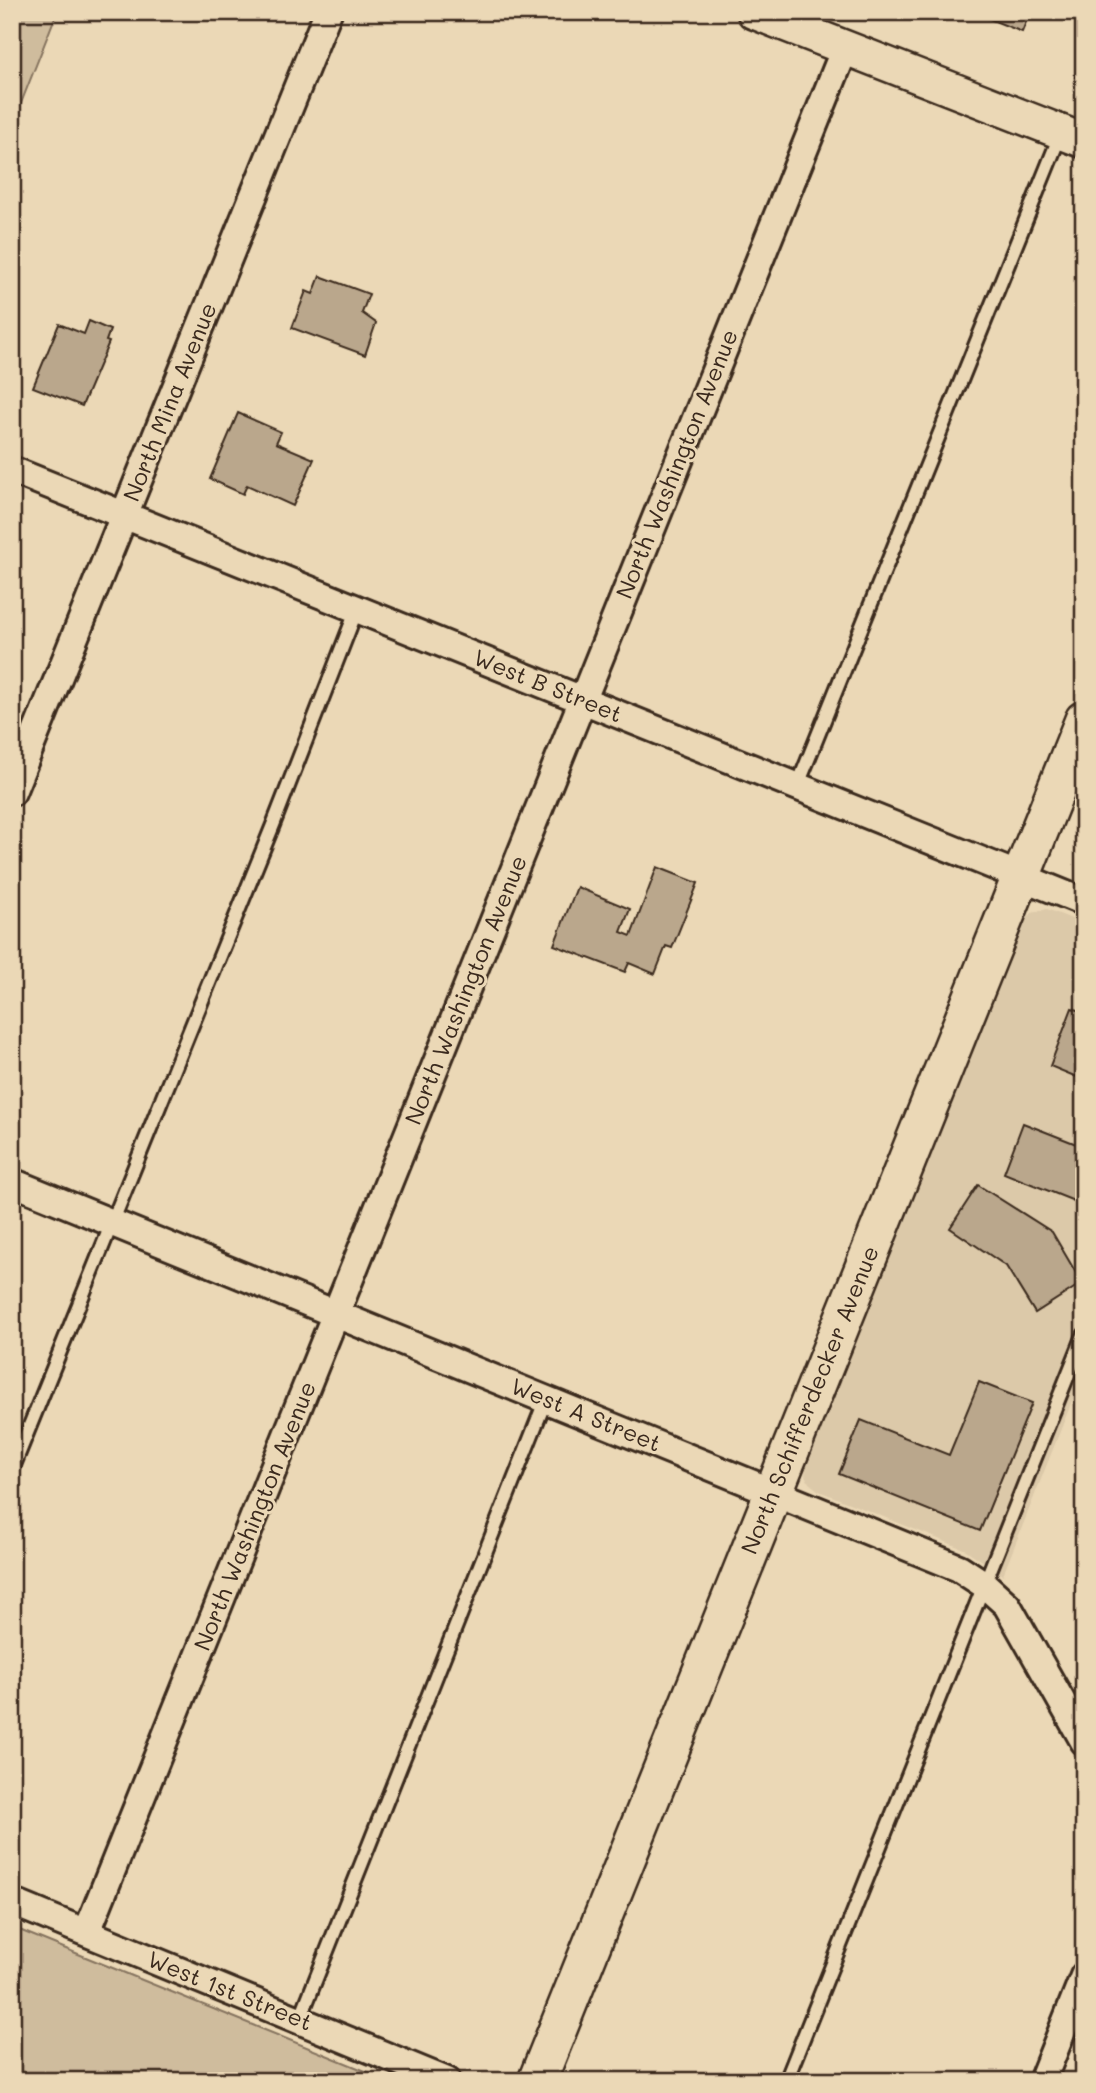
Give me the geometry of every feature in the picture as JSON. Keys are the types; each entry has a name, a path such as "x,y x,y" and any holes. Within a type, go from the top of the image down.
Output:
{"main road":[{"name":"North Schifferdecker Avenue","path":"537,2081 1084,720"}],"street":[{"name":"North Mina Avenue","path":"12,792 328,12"},
{"path":"754,12 1073,137"},
{"name":"North Washington Avenue","path":"88,1933 845,48"},
{"name":"West B Street","path":"12,470 1084,902"},
{"name":"West A Street","path":"12,1182 959,1568 985,1585 1007,1605 1084,1741"},
{"name":"West 1st Street","path":"12,1902 447,2081"},
{"path":"1042,2081 1084,1976"}],"lane":[{"path":"797,787 1073,137"},
{"path":"12,1470 268,838 357,609"},
{"path":"786,2081 1084,1335"},
{"path":"300,2019 546,1398"}],"shaded area":[{"path":"12,12 57,12 12,126"},
{"path":"1047,909 1084,924 1084,1371 1003,1575 966,1550 819,1491 809,1483 805,1475 808,1459 1025,920 1032,913"},
{"path":"12,1927 390,2081 12,2081"}],"building":[{"path":"972,12 1030,12 1022,32"},
{"path":"1084,56 1084,80 1075,77"},
{"path":"320,276 369,294 362,313 376,323 365,355 292,328 306,291 313,294"},
{"path":"89,321 110,330 106,341 109,342 82,406 33,387 59,324 84,334"},
{"path":"238,413 281,432 276,443 314,459 293,506 247,485 243,494 210,479"},
{"path":"657,867 698,883 672,948 666,946 655,974 629,963 625,972 554,945 577,887 630,909 621,932 631,936"},
{"path":"1072,1008 1084,1012 1084,1080 1050,1066"},
{"path":"1023,1123 1084,1147 1084,1205 1004,1173"},
{"path":"978,1185 1052,1232 1082,1283 1035,1313 1006,1266 950,1228"},
{"path":"979,1382 1032,1403 980,1531 839,1474 861,1420 949,1455"}]}
